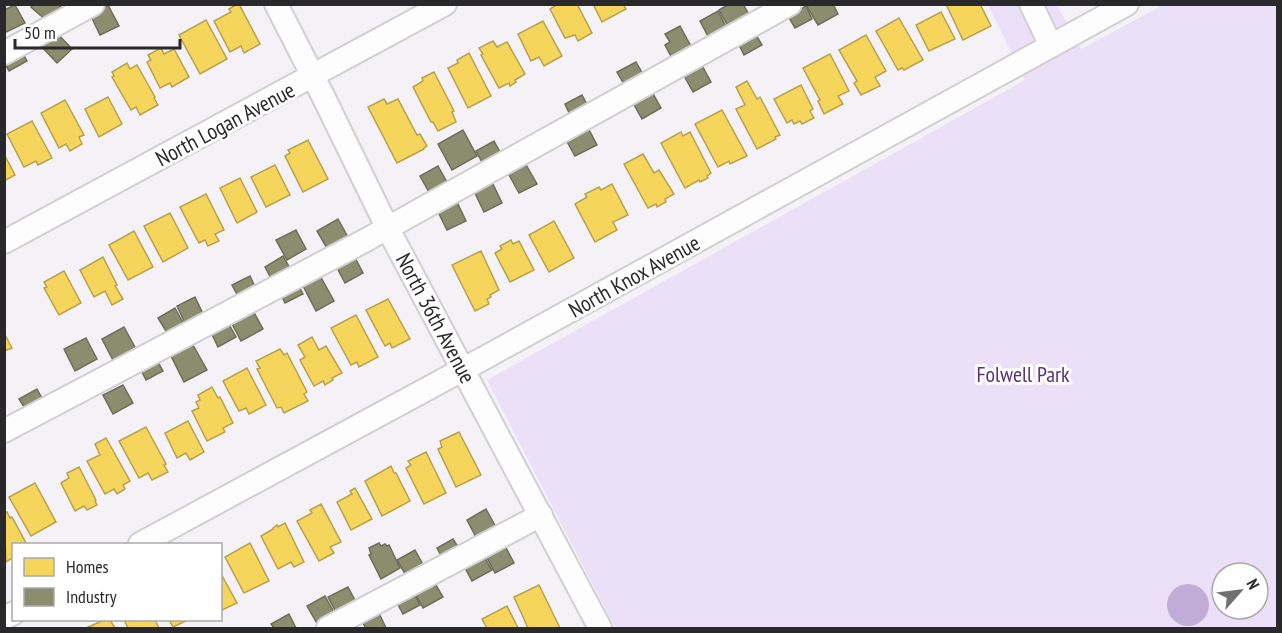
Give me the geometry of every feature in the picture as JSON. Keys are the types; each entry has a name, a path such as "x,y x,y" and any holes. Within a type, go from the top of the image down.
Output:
{"street":[{"path":"4,53 93,4"},
{"name":"North 36th Avenue","path":"276,4 387,227 600,628"},
{"name":"North Logan Avenue","path":"4,242 445,4"},
{"path":"4,431 356,245 790,4"},
{"path":"1030,4 1051,46"},
{"name":"North Knox Avenue","path":"142,543 1127,4"},
{"path":"328,628 541,515"}],"green space":[{"name":"Folwell Park","path":"988,5 1057,5 1081,49 1163,5 1277,5 1277,628 615,628 487,380 1025,80"}],"shaded area":[{"path":"1188,584 1196,585 1203,590 1208,597 1208,613 1203,620 1196,625 1188,626 1180,625 1173,620 1168,613 1167,605 1168,597 1173,590 1180,585"}],"building: Homes":[{"path":"237,4 260,44 244,53 241,46 230,52 214,21 231,12 229,9"},
{"path":"558,4 577,4 592,33 578,41 575,35 565,38 550,9"},
{"path":"593,4 623,4 626,9 602,22"},
{"path":"946,4 980,4 991,26 963,40"},
{"path":"941,12 955,39 929,51 916,25"},
{"path":"899,18 923,60 904,70 902,68 898,70 876,31"},
{"path":"206,20 227,59 200,74 179,35"},
{"path":"543,21 562,56 544,66 539,57 531,61 518,34"},
{"path":"866,35 886,71 875,77 880,86 861,95 854,83 857,81 839,50"},
{"path":"493,41 497,47 507,42 525,74 510,86 509,83 499,88 481,55 483,54 479,48"},
{"path":"161,48 164,54 174,49 189,77 172,87 170,83 160,88 147,62 151,60 148,55"},
{"path":"469,53 491,96 468,108 448,68"},
{"path":"830,54 849,91 838,96 843,104 824,114 818,101 820,100 803,68"},
{"path":"127,63 130,69 137,65 158,105 140,115 136,107 131,110 112,77 114,76 112,72"},
{"path":"434,72 454,111 452,112 456,122 438,131 413,87 423,81 422,78"},
{"path":"747,81 757,99 760,97 780,135 757,149 736,109 745,105 736,87"},
{"path":"801,85 813,109 810,111 814,118 802,124 800,121 794,124 792,120 787,123 774,99"},
{"path":"108,97 122,124 99,137 85,109"},
{"path":"384,99 387,104 398,99 417,135 420,134 427,146 397,163 368,107"},
{"path":"65,100 84,135 79,137 82,144 70,151 66,144 59,148 41,113"},
{"path":"722,110 747,156 718,167 695,124"},
{"path":"32,121 52,158 38,165 36,161 24,167 7,134"},
{"path":"681,132 683,136 690,132 711,173 707,176 708,178 685,188 661,143"},
{"path":"308,140 328,179 303,192 285,156 290,153 288,150"},
{"path":"4,154 15,175 4,181"},
{"path":"643,154 654,173 659,170 674,194 657,207 656,204 648,208 624,164"},
{"path":"275,165 290,195 266,207 251,177"},
{"path":"240,178 257,212 237,223 220,188"},
{"path":"612,184 628,215 613,222 617,230 595,242 575,204 587,197 585,194 599,187 601,190"},
{"path":"206,194 224,230 215,234 219,241 208,246 205,240 199,243 180,207"},
{"path":"170,213 188,248 163,262 144,226"},
{"path":"554,221 574,258 549,272 529,235"},
{"path":"134,231 153,267 128,280 109,245"},
{"path":"511,240 513,244 519,241 534,270 510,282 495,253 502,249 500,246"},
{"path":"481,251 499,290 487,299 489,304 475,311 452,265"},
{"path":"103,257 123,299 112,305 105,291 94,297 80,270"},
{"path":"64,271 81,303 59,315 44,288 47,287 44,282"},
{"path":"388,299 410,339 392,348 390,343 385,346 366,310"},
{"path":"356,315 378,357 359,367 357,362 351,365 331,328"},
{"path":"4,333 12,348 4,351"},
{"path":"312,337 319,350 326,346 342,373 325,385 323,381 314,386 300,360 305,357 298,345"},
{"path":"280,349 284,355 287,353 307,392 304,394 308,401 284,413 281,407 277,408 257,369 260,368 256,361"},
{"path":"247,368 266,405 249,414 246,408 239,411 223,381"},
{"path":"212,387 218,398 220,397 233,423 223,428 225,432 207,441 192,411 199,408 196,402 200,400 198,395"},
{"path":"188,421 204,452 190,460 186,453 177,458 165,433"},
{"path":"146,427 168,472 152,480 148,473 139,478 119,441"},
{"path":"459,432 481,475 456,487 438,449 442,447 440,441"},
{"path":"106,438 130,481 123,485 125,489 117,494 114,489 105,494 87,461 100,455 95,444"},
{"path":"426,452 446,493 424,504 406,468 411,465 408,461"},
{"path":"391,466 410,501 382,516 365,481"},
{"path":"79,467 97,505 87,510 84,506 75,511 61,483 69,478 67,473"},
{"path":"35,483 56,522 31,536 9,497"},
{"path":"355,488 372,519 351,530 337,502 352,494 350,491"},
{"path":"321,504 341,542 330,547 334,553 319,561 297,521 312,513 310,510"},
{"path":"7,512 10,518 12,517 26,543 12,543 12,558 6,562 4,513"},
{"path":"285,523 304,562 294,567 291,562 278,569 261,536 277,525 278,527"},
{"path":"250,543 269,581 244,593 225,557"},
{"path":"222,576 237,603 222,610"},
{"path":"539,585 560,628 528,628 514,597"},
{"path":"507,606 518,628 487,628 482,619"},
{"path":"102,621 111,621 115,628 86,628"},
{"path":"124,621 156,621 159,628 128,628"},
{"path":"170,621 186,621 173,627"}],"building: Industry":[{"path":"33,4 62,5 47,21 31,7"},
{"path":"729,4 743,4 751,18 730,30 719,10"},
{"path":"833,4 838,14 818,25 806,5"},
{"path":"15,5 25,23 4,33 4,10"},
{"path":"108,5 119,26 100,35 90,14"},
{"path":"806,6 812,19 795,28 788,16"},
{"path":"718,11 728,31 710,40 700,21"},
{"path":"680,26 693,50 673,60 665,45 670,42 665,34"},
{"path":"56,32 72,49 57,63 41,46"},
{"path":"755,33 762,45 744,55 738,43"},
{"path":"21,50 27,61 9,71 4,62"},
{"path":"636,62 644,76 625,86 617,72"},
{"path":"700,62 711,82 693,92 682,72"},
{"path":"651,90 661,108 642,119 632,101"},
{"path":"582,95 589,108 571,117 565,104"},
{"path":"587,126 597,145 575,156 565,138"},
{"path":"463,130 477,156 452,170 438,144"},
{"path":"494,141 501,154 483,164 476,151"},
{"path":"525,163 537,184 519,193 508,173"},
{"path":"438,166 448,184 430,194 420,176"},
{"path":"491,180 502,203 484,212 473,189"},
{"path":"455,198 466,221 447,230 436,208"},
{"path":"338,219 349,239 328,250 317,231"},
{"path":"296,230 306,249 287,260 276,240"},
{"path":"352,252 363,273 345,283 334,262"},
{"path":"283,256 291,270 272,280 265,267"},
{"path":"318,272 334,301 316,311 301,282"},
{"path":"250,276 256,289 239,298 232,285"},
{"path":"296,281 303,294 285,303 279,290"},
{"path":"195,297 204,316 186,325 177,306"},
{"path":"251,307 263,329 241,341 229,318"},
{"path":"175,308 185,326 169,336 158,318"},
{"path":"226,319 236,337 218,347 209,328"},
{"path":"124,327 137,351 114,362 102,339"},
{"path":"86,338 97,359 75,371 64,349"},
{"path":"193,345 207,370 184,382 171,356"},
{"path":"155,357 163,371 146,380 139,366"},
{"path":"123,385 133,403 113,414 103,395"},
{"path":"37,389 43,400 26,410 19,399"},
{"path":"486,509 498,531 478,541 467,520"},
{"path":"453,539 460,550 443,559 437,548"},
{"path":"379,543 381,546 389,545 400,568 381,579 369,555 371,554 369,548"},
{"path":"504,544 514,563 495,573 485,554"},
{"path":"415,550 426,570 408,579 397,560"},
{"path":"483,555 492,570 472,581 464,566"},
{"path":"434,582 443,597 423,608 415,593"},
{"path":"348,587 358,606 338,616 328,597"},
{"path":"414,593 420,605 403,614 396,601"},
{"path":"325,596 336,616 318,625 307,606"},
{"path":"378,611 386,628 366,628 361,620"},
{"path":"289,614 296,628 274,628 271,624"}]}
